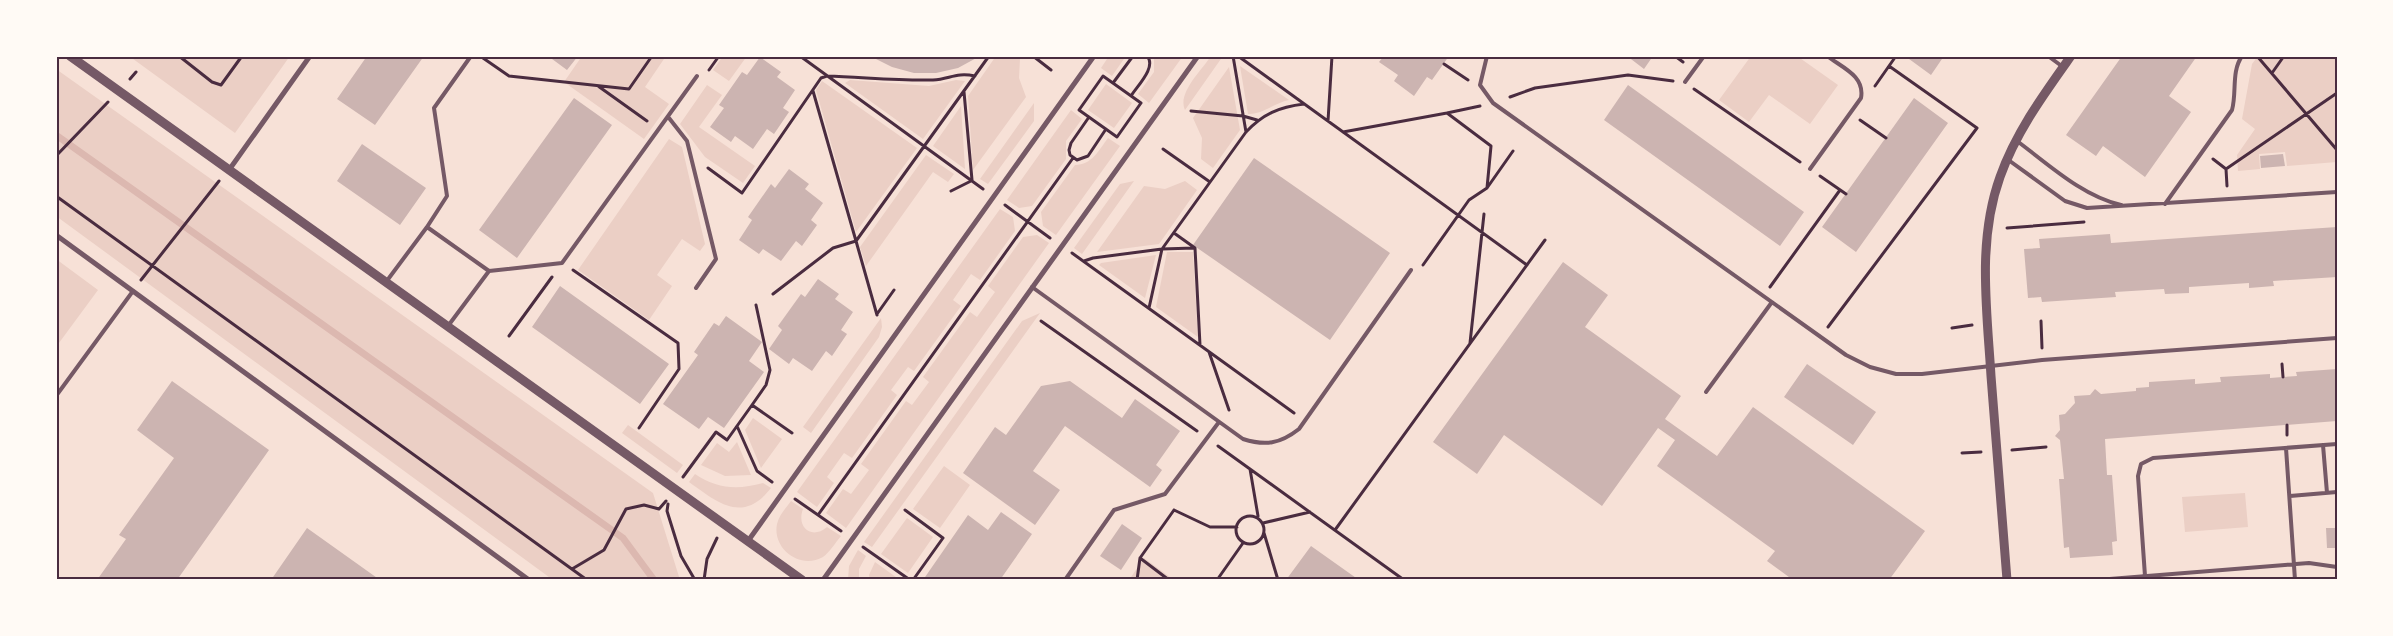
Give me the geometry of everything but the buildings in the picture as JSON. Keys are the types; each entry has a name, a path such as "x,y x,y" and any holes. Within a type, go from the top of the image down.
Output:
{"street":[{"path":"70,56 802,580"},
{"path":"229,170 310,56"},
{"path":"748,541 1094,56"},
{"path":"824,580 1198,56"},
{"path":"2007,580 1984,272 1990,214 2000,177 2016,140 2034,108 2070,56"},
{"path":"56,234 529,580"}],"lane":[{"path":"386,282 427,227 447,196 434,108 471,56"},
{"path":"1487,56 1480,85 1493,103 1820,337 1846,355 1862,363 1896,374 1922,374 1990,366 2337,338"},
{"path":"1685,82 1704,56"},
{"path":"1810,169 1861,98 1863,88 1859,79 1827,56"},
{"path":"2048,56 2063,67"},
{"path":"2165,204 2232,110 2235,100 2236,70 2242,56"},
{"path":"427,227 489,271 562,263 669,118 697,76"},
{"path":"669,118 688,141 716,259 696,288"},
{"path":"2016,140 2089,193 2108,202 2128,207"},
{"path":"2007,159 2066,201 2087,208 2128,207 2337,192"},
{"path":"1032,287 1243,439 1258,444 1273,444 1287,439 1305,421 1411,270"},
{"path":"448,326 489,271"},
{"path":"56,396 133,291"},
{"path":"1706,392 1772,302"},
{"path":"1065,580 1114,510 1165,494 1219,422"},
{"path":"2145,576 2138,476 2141,464 2153,458 2337,444"},
{"path":"2323,445 2327,493"},
{"path":"2286,448 2295,580"},
{"path":"2290,496 2337,492"},
{"path":"2097,580 2309,563 2337,567"},
{"path":"2184,573 2185,580"}],"path":[{"path":"179,56 212,82 221,85 242,56"},
{"path":"481,56 509,76 629,89 652,56"},
{"path":"800,56 984,190"},
{"path":"773,294 832,248 856,241 989,56"},
{"path":"1033,56 1052,70"},
{"path":"1113,83 1133,56"},
{"path":"1131,96 1149,69 1151,63 1147,56"},
{"path":"1233,56 1246,132"},
{"path":"1238,56 1527,265"},
{"path":"1328,122 1332,56"},
{"path":"1861,98 1870,92 1896,56"},
{"path":"2257,56 2337,150"},
{"path":"2272,73 2284,56"},
{"path":"1444,64 1464,79 1480,85"},
{"path":"1820,337 1977,128 1889,66"},
{"path":"56,156 136,72"},
{"path":"691,155 742,193 821,78 827,76 936,80 961,73 975,76"},
{"path":"1342,132 1493,103 1534,88 1628,75 1685,82 1779,150 1846,194"},
{"path":"1103,76 1113,83 1141,103 1117,137 1079,110 1103,76"},
{"path":"598,86 660,130"},
{"path":"813,90 877,315 894,290"},
{"path":"964,92 972,181"},
{"path":"2226,168 2337,93"},
{"path":"1149,308 1162,249 1246,132 1257,120 1271,111 1286,106 1304,104"},
{"path":"1191,111 1243,116 1257,120"},
{"path":"1446,113 1491,146 1487,188"},
{"path":"1850,113 1886,138"},
{"path":"1089,117 1071,144 1069,150 1073,158 1077,160 1088,156 1106,130"},
{"path":"1164,150 1210,182"},
{"path":"1411,270 1422,266 1469,200 1487,188 1513,151"},
{"path":"2202,152 2226,168"},
{"path":"818,515 1073,158"},
{"path":"2226,168 2228,200"},
{"path":"133,291 229,170"},
{"path":"951,190 972,181"},
{"path":"1763,296 1840,190"},
{"path":"56,196 587,580"},
{"path":"1003,204 1053,240"},
{"path":"1470,344 1484,214"},
{"path":"1174,233 1195,248"},
{"path":"1335,530 1545,240"},
{"path":"1083,262 1093,258 1162,249 1195,248"},
{"path":"1195,248 1200,346"},
{"path":"1071,252 1305,421"},
{"path":"510,336 562,263 678,343 679,369 639,428"},
{"path":"683,478 716,432 727,440 766,385 770,370 756,306"},
{"path":"1041,321 1404,580"},
{"path":"2041,321 2043,350"},
{"path":"1952,328 1975,324"},
{"path":"1209,352 1234,432"},
{"path":"2282,364 2283,377"},
{"path":"752,405 792,433"},
{"path":"737,426 757,471 775,484"},
{"path":"2011,450 2046,447"},
{"path":"1962,453 1982,452"},
{"path":"1250,469 1258,516 1263,523 1278,580"},
{"path":"1165,494 1174,510 1210,528 1237,527"},
{"path":"793,497 844,533"},
{"path":"572,569 604,550 626,509 644,506 659,509 668,499 667,511 678,548 695,580"},
{"path":"905,510 943,538 914,580"},
{"path":"1137,580 1140,558 1174,510"},
{"path":"1263,523 1310,512"},
{"path":"1258,516 1242,519 1237,527 1238,536 1243,543 1251,544 1259,541 1264,532"},
{"path":"704,580 707,559 726,525"},
{"path":"1217,580 1243,543"},
{"path":"861,546 910,580"},
{"path":"1140,558 1169,580"}],"shaded area":[{"path":"129,56 290,56 235,133"},
{"path":"582,56 666,56 645,87 669,104 644,139 564,82"},
{"path":"723,56 747,56 729,81 713,70"},
{"path":"996,56 1016,56 1020,59 1019,78 1026,97 973,170 968,96"},
{"path":"1109,56 1126,56 1112,76 1101,68"},
{"path":"1154,56 1183,56 1149,103 1138,94 1154,72"},
{"path":"1211,56 1223,56 1185,110 1183,103 1187,89"},
{"path":"1751,56 1797,56 1838,85 1810,124 1769,95 1749,122 1719,100"},
{"path":"2258,56 2337,56 2337,162 2287,166 2285,152 2259,154 2260,169 2238,171 2237,155 2255,129 2242,119 2252,64"},
{"path":"1240,66 1289,100 1258,113 1248,114"},
{"path":"1229,67 1240,130 1213,168 1201,159 1202,138 1193,118"},
{"path":"56,69 653,493 680,580 553,580 56,216"},
{"path":"850,80 929,86 956,80 965,81 923,139 845,83"},
{"path":"822,81 917,148 856,232 816,90"},
{"path":"1106,84 1132,103 1114,128 1088,110"},
{"path":"707,85 722,95 699,127 755,166 743,183 705,157 680,124"},
{"path":"1034,103 1034,121 988,184 980,179"},
{"path":"961,106 965,169 933,146"},
{"path":"1071,110 1082,119 1066,141 1066,159 1032,206 1019,208 1007,200"},
{"path":"1108,138 1120,146 1056,235 1043,226 1041,212 1075,165 1091,160"},
{"path":"669,139 682,147 705,244 700,251 682,239 657,275 672,286 649,320 578,270"},
{"path":"926,155 954,174 948,182 933,172 866,266 860,247"},
{"path":"1134,181 1082,254 1074,248 1120,184"},
{"path":"1185,181 1197,190 1159,244 1097,252 1144,186 1165,189"},
{"path":"1000,209 1013,217 1015,231 980,280 971,274 953,300 961,306 914,371 908,367 891,390 897,395 852,458 844,453 827,477 834,483 817,507 797,492"},
{"path":"1037,235 1049,243 846,528 826,513 843,489 851,494 869,470 861,464 906,401 912,405 929,382 923,377 970,312 977,317 995,292 988,286 1023,237"},
{"path":"1167,252 1193,252 1198,337 1156,307"},
{"path":"1156,255 1145,298 1099,265 1101,263"},
{"path":"56,259 98,290 56,347"},
{"path":"1040,313 872,547 864,542 1022,321"},
{"path":"881,318 882,327 879,337 811,433 803,427"},
{"path":"753,418 782,439 761,468 745,430"},
{"path":"628,425 683,465 677,473 622,433"},
{"path":"737,442 751,475 725,476 701,465 717,443 729,452"},
{"path":"944,466 970,485 940,528 913,509"},
{"path":"695,474 711,483 728,487 745,487 763,483 771,488 761,499 750,505 730,506 720,503 689,482"},
{"path":"2245,493 2248,527 2185,532 2182,497"},
{"path":"791,501 803,509 802,522 807,530 816,532 827,527 841,536 823,557 805,561 797,559 783,549 779,542 777,524"},
{"path":"907,518 933,537 908,573 881,554"},
{"path":"858,550 866,556 859,569 859,580 848,580 849,566"},
{"path":"1144,558 1174,580 1129,580"},
{"path":"875,562 900,580 870,580 869,575"}],"waterway":[{"path":"56,135 623,538 654,580"}]}
